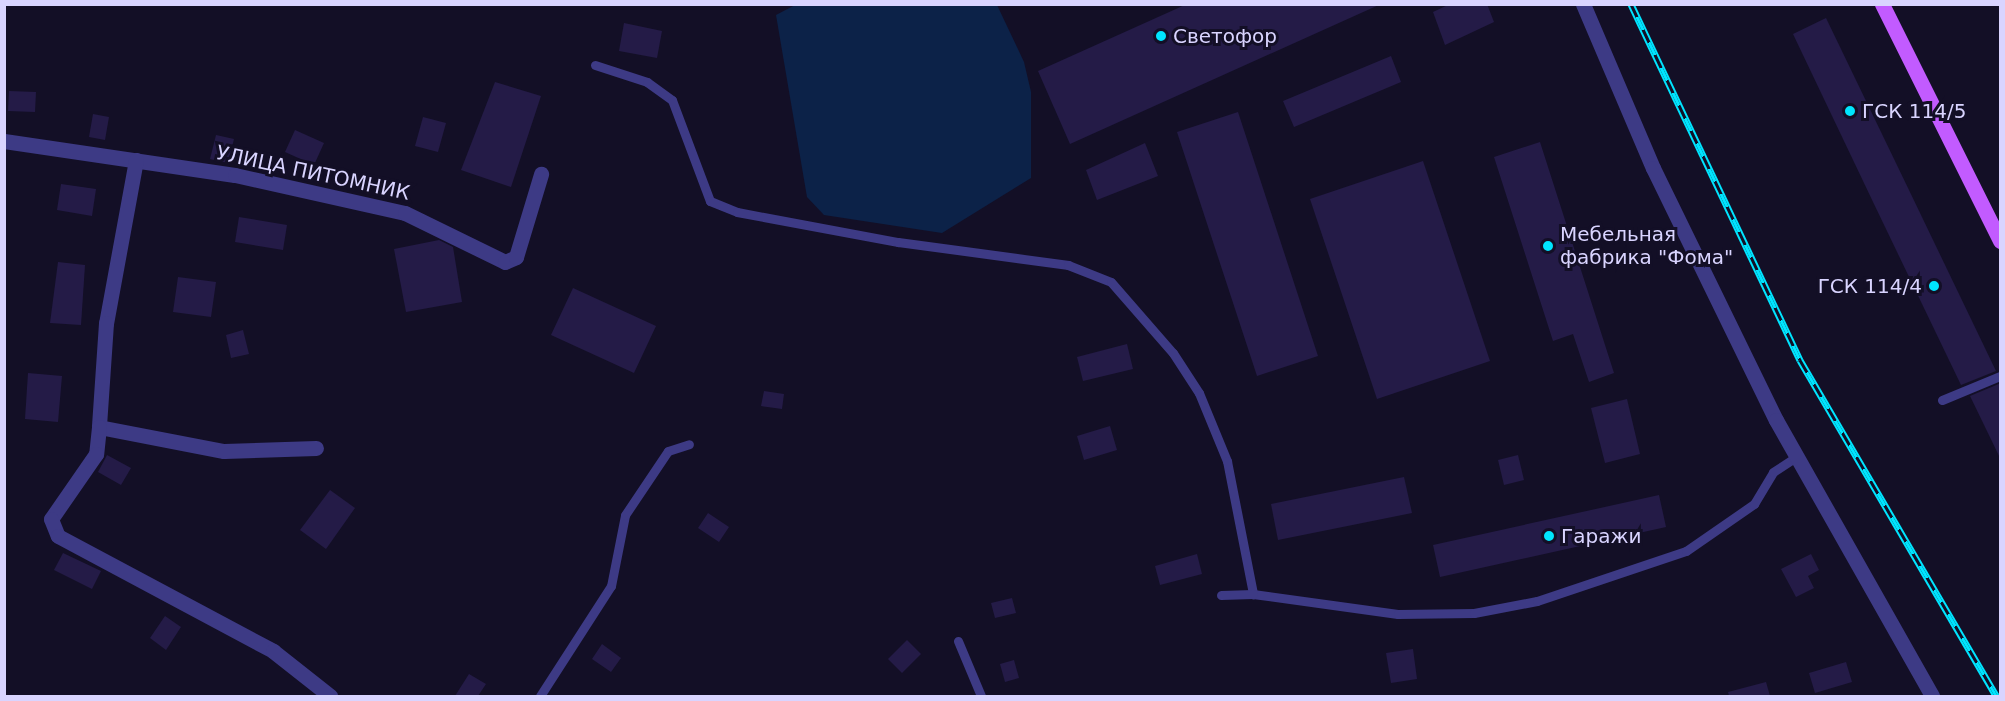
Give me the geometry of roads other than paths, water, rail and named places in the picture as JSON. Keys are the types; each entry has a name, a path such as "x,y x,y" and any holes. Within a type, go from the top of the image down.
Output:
{"main road":[{"path":"1882,4 2001,241"}],"street":[{"path":"1583,4 1653,168 1796,457 1932,696"},
{"name":"УЛИЦА ПИТОМНИК","path":"4,141 136,160 405,213 505,262 516,257 540,174"},
{"path":"136,160 106,323 96,453 51,519 58,536 273,651 330,696"},
{"path":"99,426 224,451 316,448"}],"lane":[{"path":"595,65 647,82 672,100 710,201 737,212 897,242 1068,265 1112,282 1173,353 1199,393 1227,461 1253,594"},
{"path":"1942,400 2001,376"},
{"path":"540,696 611,586 625,515 669,451 689,444"},
{"path":"1221,595 1253,594 1398,614 1474,613 1537,601 1686,551 1754,504 1773,472 1796,457"},
{"path":"958,641 981,696"}],"water":[{"path":"797,4 997,5 1024,62 1031,92 1031,178 942,233 824,215 807,197 776,15"}],"railway":[{"path":"1631,4 1800,360 1996,696"}],"place":[{"name":"Светофор","path":"1161,36"},
{"name":"ГСК 114/5","path":"1850,111"},
{"name":"Мебельная фабрика \"Фома\"","path":"1548,246"},
{"name":"ГСК 114/4","path":"1934,286"},
{"name":"Гаражи","path":"1549,536"}]}
